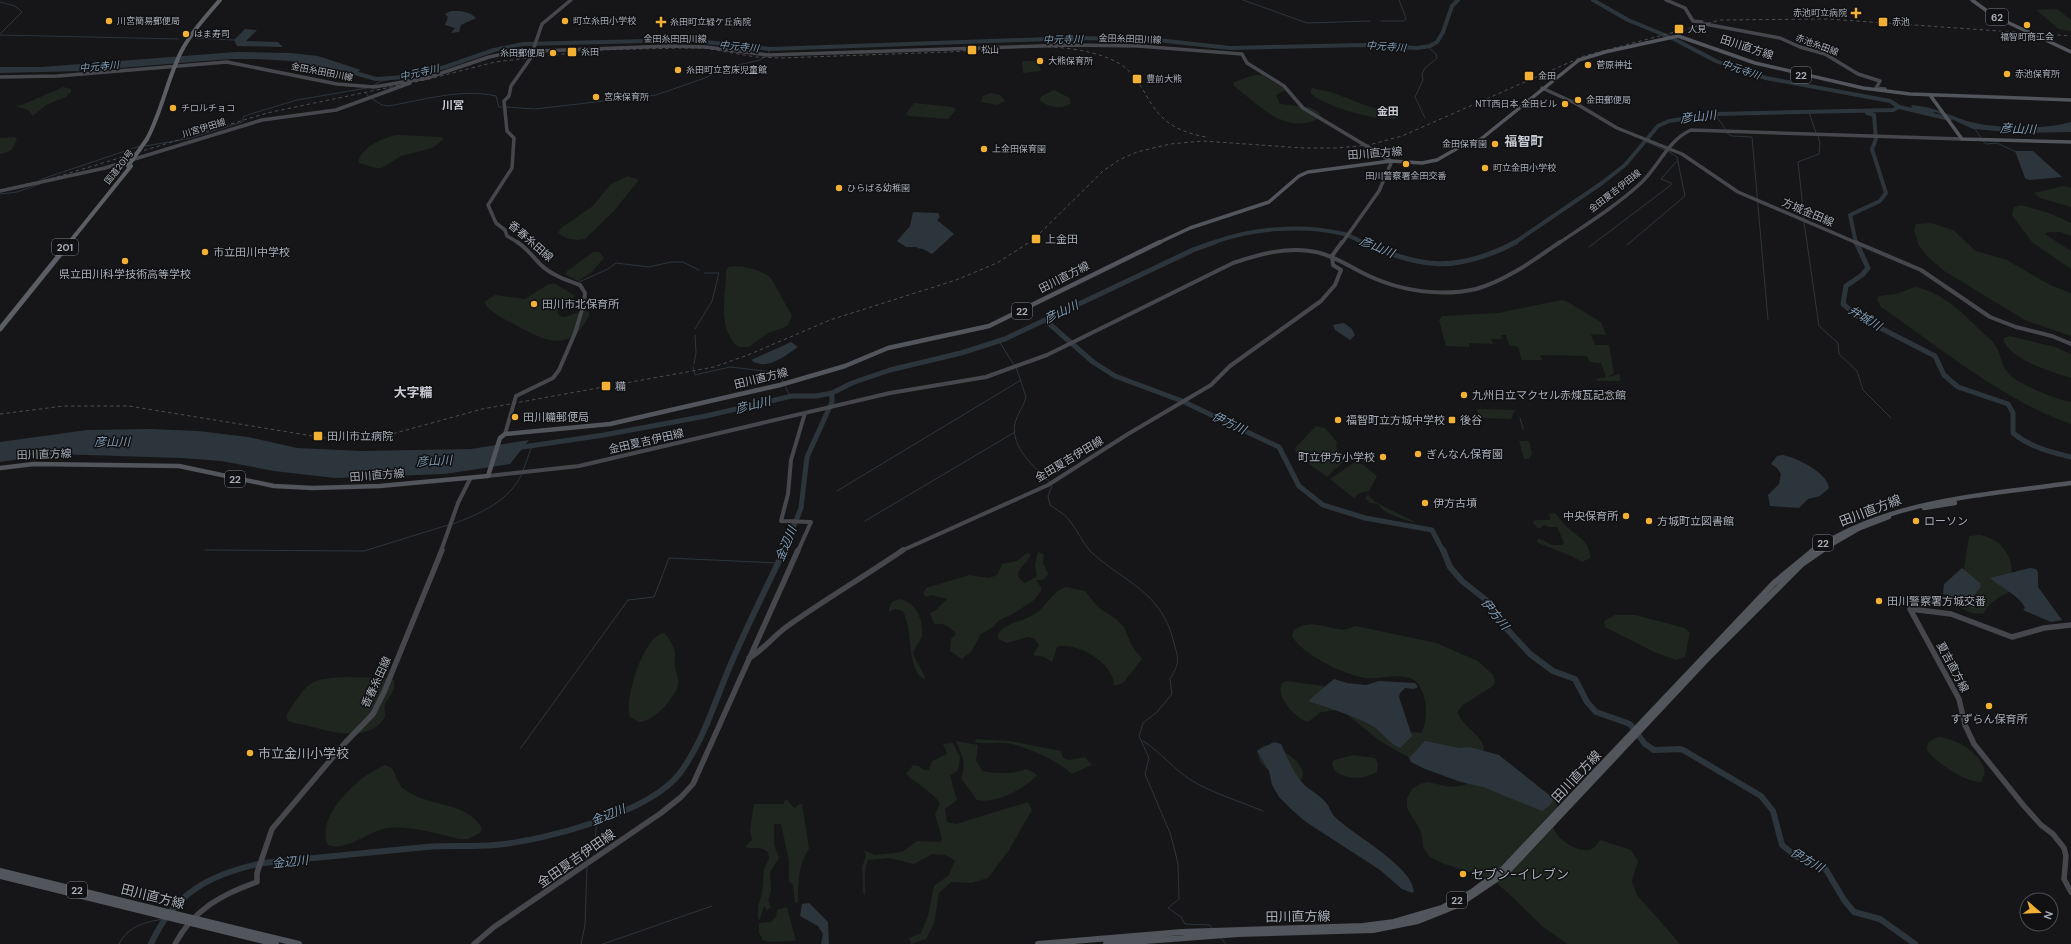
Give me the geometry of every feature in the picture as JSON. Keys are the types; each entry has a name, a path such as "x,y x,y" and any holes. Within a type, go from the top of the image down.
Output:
{"highway":[{"name":"国道201号","path":"0,329 129,166 148,139 160,112 177,65 194,31 222,0"},
{"name":"国道201号","path":"0,325 129,166"}],"main road":[{"name":"香春糸田線","path":"505,434 516,396 553,378 558,370 582,313 585,295 580,285 557,276 542,265 524,246 507,236 505,230 496,223 488,206 495,190 511,171 514,160 514,138 507,131 504,101 509,96 510,86 525,67 534,50 542,24 571,0"},
{"name":"赤池糸田線","path":"1666,0 1685,8 1693,21 1780,38 1800,47 1825,54 1858,74 1880,81 1876,88 1910,94"},
{"name":"62","path":"1972,0 1994,16 2071,52"},
{"name":"田川直方線","path":"505,434 610,424 780,385 845,366 888,348 988,326 1190,228 1269,202 1299,176 1308,172 1391,161 1432,162 1456,149 1475,142 1496,127 1542,88 1579,60 1605,52 1647,44 1677,36 1685,36 1748,60 1784,71 1846,86 1910,94 2071,100"},
{"name":"金田糸田田川線","path":"0,77 58,76 177,65 233,62 353,86 374,86 411,81 446,73 501,54 534,50 690,46 768,55 1071,45 1138,46 1242,54 1247,63 1284,86 1303,108 1391,161"},
{"name":"川宮伊田線","path":"0,191 105,168 248,123 336,110 405,85 411,81"},
{"name":"方城金田線","path":"1542,88 1575,103 1619,129 1667,147 1687,157 1726,186 1738,192 1852,239 1921,270 1990,317 2008,325 2052,336 2071,344"},
{"path":"1931,95 1961,138 2071,142"},
{"name":"金田夏吉伊田線","path":"489,473 579,466 890,393 965,382 1010,370 1025,365 1066,346 1249,257 1280,250 1295,250 1332,255 1370,276 1412,290 1452,291 1482,287 1497,281 1540,256 1626,195 1654,170 1667,147 1678,135 1696,130 1884,138 1961,138"},
{"path":"1332,255 1379,191 1391,161"},
{"name":"金田夏吉伊田線","path":"749,658 760,652 779,631 824,600 856,582 908,547 1051,484 1128,434 1211,385 1218,380 1224,371 1235,362 1249,354 1321,301 1335,285 1341,270 1333,265 1332,255"},
{"name":"金田夏吉伊田線","path":"474,944 494,927 661,813 688,791 701,766 811,522 781,521 788,494 791,460 808,413"},
{"path":"489,473 500,438 505,434"},
{"name":"田川直方線","path":"0,468 34,464 179,466 196,468 243,481 276,486 322,488 405,484 470,478 489,473"},
{"name":"香春糸田線","path":"175,944 190,920 223,896 256,882 257,874 272,829 373,714 384,692 446,540 458,503 470,478"},
{"name":"田川直方線","path":"1106,944 1224,934 1368,930 1387,928 1441,914 1486,888 1507,872 1774,583 1798,560 1820,545 1870,521 1911,508 1944,501 2071,483"},
{"name":"田川直方線","path":"1642,726 1779,586 1802,564 1834,542 1858,529 1890,517 1915,510 2071,486"},
{"name":"夏吉直方線","path":"2071,625 2044,628 2012,637 1951,614 1910,609 1959,699 1965,725 1974,744 2024,806 2041,825 2060,841 2066,856 2064,879 2071,892"},
{"name":"田川直方線","path":"1038,944 1114,939 1182,932 1363,926 1394,922 1442,908 1484,884 1503,869 1632,737"},
{"name":"田川直方線","path":"0,871 151,911"},
{"name":"田川直方線","path":"0,876 299,944"},
{"name":"田川直方線","path":"190,920 276,944"}],"shaded area":[{"path":"2057,9 2071,20 2071,31 2059,29 2036,10"},
{"path":"1022,61 1038,61 1041,71 1023,73"},
{"path":"1254,75 1262,75 1286,90 1276,95 1280,104 1309,107 1319,112 1321,117 1309,122 1297,124 1274,116 1252,101 1233,85 1234,82"},
{"path":"63,87 71,89 71,92 66,97 46,105 33,116 28,110 16,106 24,104"},
{"path":"1312,88 1331,92 1370,107 1394,112 1399,117 1392,119 1381,118 1338,108 1315,97 1310,92"},
{"path":"1054,90 1070,98 1070,104 1062,107 1054,107 1039,100 1042,96"},
{"path":"991,93 1000,95 1005,101 997,105 981,102 983,96"},
{"path":"914,103 953,107 956,110 948,119 909,116 906,114"},
{"path":"398,135 442,137 443,140 432,148 401,156 382,168 376,168 359,163 360,158 367,148 387,138"},
{"path":"0,138 17,138 15,145 9,151 0,154"},
{"path":"628,176 639,180 614,211 585,239 577,240 566,238 558,233 561,228 593,206 611,184"},
{"path":"2063,186 2071,188 2071,207 2040,198 2034,193"},
{"path":"2021,205 2049,213 2071,223 2071,236 2060,232 2048,232 2045,234 2071,251 2071,269 2032,242 2012,215 2014,207"},
{"path":"1931,223 1953,230 1976,251 2007,260 2050,285 2071,293 2071,336 2025,320 1944,271 1927,256 1919,246 1914,230 1916,224"},
{"path":"593,252 599,252 604,258 592,272 578,281 566,275 566,272"},
{"path":"739,266 751,268 762,272 771,278 792,316 788,325 768,333 749,347 738,347 732,340 725,324 724,306 726,270 728,267"},
{"path":"554,283 575,296 559,308 557,312 560,316 565,317 585,310 590,313 579,331 572,337 564,340 548,340 540,337 498,316 490,310 484,302 495,295 525,299 547,285"},
{"path":"1915,287 1934,293 1952,304 1994,343 1999,352 2002,363 2008,373 2013,377 2037,390 2056,398 2071,402 2071,424 2045,414 1996,387 1949,356 1881,307 1877,299 1879,296 1896,294"},
{"path":"1561,300 1566,301 1601,322 1606,335 1591,334 1595,345 1609,345 1614,373 1608,377 1620,374 1620,381 1597,381 1596,379 1606,377 1601,363 1590,362 1587,356 1540,355 1542,360 1522,360 1518,347 1509,345 1506,335 1501,335 1502,339 1491,339 1493,344 1469,343 1469,347 1446,346 1439,320 1442,316 1498,313"},
{"path":"2010,336 2055,347 2071,354 2071,378 2043,369 2025,361 2004,342 2004,338"},
{"path":"1477,410 1515,410 1511,419 1481,418"},
{"path":"1316,426 1325,428 1337,442 1336,447 1345,460 1327,477 1300,457 1295,451 1296,447"},
{"path":"1519,441 1529,441 1532,454 1529,459 1524,459"},
{"path":"1355,462 1362,464 1377,476 1369,491 1360,493 1354,498 1330,479"},
{"path":"1368,494 1375,502 1415,522 1384,511 1378,504 1370,503 1365,498"},
{"path":"1555,513 1566,526 1586,544 1590,552 1590,558 1582,562 1569,555 1538,543 1538,538 1552,545 1561,545 1564,543 1557,527 1549,527 1544,525 1539,529 1532,522 1536,520 1550,520 1548,514"},
{"path":"1980,535 1990,538 2004,548 2011,563 2012,581 2010,591 1992,603 1984,613 1975,614 1966,611 1952,600 1964,569 1969,536"},
{"path":"1038,552 1044,554 1043,563 1048,574 1043,580 1036,580 1041,587 1041,591 1034,600 1016,612 998,621 993,627 981,634 971,652 962,659 950,651 951,639 956,634 946,626 934,624 930,613 936,610 947,599 931,595 927,597 923,594 926,588 969,575 989,578 997,575 1002,564 1017,561 1027,553 1031,554 1018,572 1018,576 1025,583 1037,576 1035,565"},
{"path":"1066,587 1085,591 1098,607 1116,619 1124,627 1132,646 1142,659 1123,683 1114,686 1113,678 1109,671 1098,659 1074,647 1058,646 1052,662 1044,657 1033,655 1039,645 1034,638 1028,637 1007,643 998,639 998,634 1002,630 1038,612 1057,592"},
{"path":"900,599 906,601 915,609 922,625 922,637 913,652 925,679 916,671 913,664 908,625 903,611 895,609 889,612 892,602"},
{"path":"1615,615 1635,615 1685,628 1690,633 1685,657 1676,660 1654,652 1605,627 1604,621"},
{"path":"1313,624 1343,630 1356,626 1436,643 1478,661 1493,675 1495,682 1493,686 1463,705 1458,711 1460,717 1483,743 1484,749 1482,755 1411,759 1380,741 1345,713 1337,710 1321,712 1308,722 1297,716 1291,711 1283,698 1281,686 1285,681 1333,687 1409,732 1421,733 1424,727 1426,711 1425,702 1420,687 1416,682 1410,678 1399,676 1365,678 1346,673 1324,663 1304,650 1292,636 1294,630 1304,625"},
{"path":"663,633 669,639 674,648 678,685 673,696 657,714 639,722 630,717 629,708 633,683 642,657 656,637"},
{"path":"343,677 390,678 394,680 393,690 385,707 385,717 377,726 368,731 348,734 328,731 288,721 286,716 305,688 310,684 322,679"},
{"path":"1940,737 1962,744 1974,753 1983,765 1985,772 1981,782 1967,779 1951,771 1931,755 1927,750 1928,743 1935,738"},
{"path":"976,739 1010,741 1061,751 1063,758 1069,760 1085,757 1092,765 1071,774 1059,764 1031,750 1005,743 979,743 975,742"},
{"path":"956,741 978,745 976,761 983,771 1004,773 1026,769 1035,773 1037,776 1024,786 1001,798 985,801 977,800 961,778 964,764"},
{"path":"953,743 960,757 958,770 950,776 957,800 945,809 947,822 956,824 1028,802 1032,810 1009,850 988,878 971,883 951,882 939,893 934,924 926,939 911,944 909,938 921,933 928,916 934,886 949,875 955,860 945,855 932,854 914,864 889,858 868,860 865,873 865,895 863,893 862,867 866,856 864,850 875,855 902,852 917,841 940,842 942,838 935,814 940,803 928,791 906,774 913,765 919,766 924,770 929,770 932,761 947,754 943,744"},
{"path":"1265,745 1283,751 1298,763 1303,774 1299,786 1280,783 1260,762 1257,750"},
{"path":"1353,755 1375,758 1378,763 1377,772 1372,775 1355,778 1344,776 1334,770 1332,763 1334,760"},
{"path":"385,765 392,768 398,782 404,789 413,795 467,813 475,819 482,828 480,833 468,839 460,839 415,829 396,827 380,830 343,846 328,845 325,834 328,822 334,809 342,798 364,777"},
{"path":"1478,773 1531,784 1549,794 1557,803 1553,822 1554,829 1559,837 1568,844 1579,849 1589,850 1600,840 1631,850 1638,861 1632,881 1637,895 1680,944 1567,944 1542,926 1494,881 1442,863 1430,857 1423,847 1422,835 1419,828 1407,808 1407,799 1412,789 1420,784 1428,782 1450,787 1465,785"},
{"path":"786,799 794,808 802,803 809,849 805,855 801,868 798,902 795,903 793,885 789,882 789,860 781,824 774,824 774,844 779,858 770,872 771,891 768,900 771,907 767,910 764,906 760,919 758,920 758,906 762,893 764,870 769,858 768,852 765,850 745,847 752,840 750,830 754,804 783,804"},
{"path":"787,907 796,941 770,942 763,940 759,933 759,923 771,922 776,917 777,910"}],"water":[{"path":"451,11 461,11 476,18 461,25 459,32 451,33 455,28 445,25 448,17 445,14"},
{"path":"245,29 257,30 246,41 278,42 283,47 237,46 234,40"},
{"path":"236,52 290,53 318,56 361,70 350,76 341,74 338,76 336,72 291,61 230,59 82,71 0,73 0,67 41,67"},
{"path":"1911,105 1933,109 1967,121 1991,126 2019,128 2060,125 2071,122 2071,132 2021,133 1973,129 1936,112 1927,114 1914,112"},
{"path":"2015,151 2033,151 2062,177 2029,180 2025,178"},
{"path":"913,212 938,213 940,217 937,220 954,234 932,254 917,247 906,247 897,241 910,226"},
{"path":"1344,323 1352,329 1355,335 1350,340 1335,330 1333,325"},
{"path":"791,342 798,347 769,364 757,363 751,360"},
{"path":"150,429 198,431 248,437 297,448 361,451 471,449 529,440 510,464 445,474 335,478 274,471 221,461 182,458 55,454 0,462 0,442 87,430"},
{"path":"1783,455 1796,459 1818,472 1827,482 1829,488 1820,496 1808,499 1799,508 1770,506 1768,495 1779,484 1781,474 1777,468 1771,464 1777,456"},
{"path":"1962,568 1980,583 1981,587 1976,592 1974,597 1974,609 1957,598 1943,594 1944,584"},
{"path":"2030,568 2036,569 2038,572 2038,587 2062,620 2051,622 2023,610 2025,608 2019,600 1990,578"},
{"path":"1334,679 1347,683 1366,685 1379,681 1415,683 1418,687 1414,689 1405,688 1400,693 1399,697 1412,736 1400,748 1392,744 1369,724 1343,713 1310,702 1309,700"},
{"path":"1425,741 1459,748 1470,747 1499,755 1554,799 1550,805 1542,811 1483,787 1461,782 1425,769 1411,762 1409,758"},
{"path":"1274,742 1281,744 1299,779 1325,802 1335,817 1380,851 1403,871 1410,881 1414,891 1412,893 1402,889 1380,870 1306,822 1279,797 1272,785 1269,771 1257,751"},
{"path":"809,903 828,922 829,944 821,944 823,934 818,926 800,916 802,904"}],"waterway":[{"path":"1243,0 1307,23 1370,21"},
{"path":"1381,21 1404,21 1406,18 1399,0"},
{"name":"中元寺川","path":"348,71 376,79 405,77 445,67 494,50 523,44 687,40 770,49 1075,38 1148,39 1230,48 1366,45 1417,48 1430,46 1437,42 1443,32 1452,6 1458,0"},
{"name":"中元寺川","path":"1593,0 1628,20 1674,39 1716,61 1736,69 1766,78 1890,101 1899,107"},
{"path":"0,2 15,6 22,12 0,34"},
{"path":"0,35 178,39"},
{"path":"196,38 234,40"},
{"path":"1425,118 1415,97 1423,80 1422,74 1425,68 1437,58 1436,54 1428,47"},
{"name":"中元寺川","path":"768,54 770,49"},
{"path":"506,107 535,109 656,95 705,78 725,68 760,60 766,56"},
{"name":"中元寺川","path":"372,86 381,81 405,77"},
{"path":"145,146 187,139 242,122 244,116 297,100 367,88"},
{"path":"366,93 369,97"},
{"path":"372,99 382,105 389,106 442,96 470,93 496,96 499,107 502,107"},
{"name":"彦山川","path":"1514,243 1602,183 1625,165 1658,126 1669,121 1717,114 1893,110 1899,107"},
{"name":"彦山川","path":"1899,107 1950,119"},
{"path":"1809,112 1816,133"},
{"name":"弁城川","path":"1856,243 1850,215 1880,201 1886,193 1872,149 1876,139 1874,115 1867,113"},
{"path":"1715,114 1726,130"},
{"path":"1975,129 1981,138"},
{"path":"1727,133 1732,136 1752,137 1768,320"},
{"path":"1804,218 1798,162 1819,154 1820,143 1818,136"},
{"path":"1645,141 1665,150"},
{"path":"1983,141 1986,144 1997,143 2016,152"},
{"path":"41,181 42,179 140,146"},
{"path":"1627,245 1685,196 1677,157 1668,151"},
{"path":"1589,247 1671,185 1671,183 1661,179 1677,161"},
{"path":"0,194 17,192 40,184"},
{"path":"1804,222 1819,326 1838,343 1839,354 1857,371 1863,390 1891,418"},
{"name":"彦山川","path":"1215,242 1261,231 1295,228 1344,234 1362,242"},
{"name":"彦山川","path":"1045,320 1193,250 1215,242"},
{"name":"彦山川","path":"1362,242 1403,258 1439,264 1457,263 1475,259 1514,243"},
{"name":"弁城川","path":"1856,242 1868,268 1862,275 1846,286 1843,304 1857,316 1935,356 1944,375 1958,387 2008,404 2013,413 2013,433 2020,438 2040,448 2071,457"},
{"path":"579,282 608,269 616,263 649,267 671,262 683,262 699,270"},
{"path":"695,329 712,301 719,273 704,273"},
{"name":"彦山川","path":"832,393 852,383 890,370 961,353 1005,339 1045,320"},
{"name":"伊方川","path":"1045,320 1093,362 1115,376 1182,401 1279,447 1299,486 1323,505 1365,518 1432,530 1443,551"},
{"path":"694,364 696,353 695,335"},
{"path":"999,341 1014,365"},
{"path":"693,367 695,375 730,367 773,372 779,373 783,382"},
{"path":"1016,367 1020,380"},
{"path":"837,491 1020,380"},
{"path":"1014,433 1017,417 1026,397 1020,380"},
{"path":"785,386 790,396"},
{"name":"彦山川","path":"516,448 604,435 706,416 792,396 816,396 832,393"},
{"name":"金辺川","path":"784,551 801,508 807,457 832,402 832,393"},
{"path":"1520,418 1523,429"},
{"path":"865,521 1014,433"},
{"path":"1014,433 1024,456 1049,481"},
{"path":"523,471 532,446"},
{"path":"453,524 493,505 509,492 522,474"},
{"path":"1052,486 1048,496 1050,505 1067,518 1091,552 1150,598 1159,609 1167,623 1173,639 1178,660 1176,668 1170,679 1172,694 1157,712 1143,723 1139,736 1149,758 1145,774 1170,833 1178,864 1179,899 1168,908 1181,917 1185,924 1210,925 1212,928"},
{"path":"205,550 364,551 448,525"},
{"name":"金辺川","path":"151,944 160,926 171,911 183,899 196,888 226,873 263,863 426,847 486,846 540,838 594,822 645,801 665,787 680,773 689,760 710,718 739,645 784,550"},
{"name":"伊方川","path":"1443,550 1450,567 1462,581 1486,600 1505,627 1530,654 1553,671 1575,679 1587,702 1596,712 1630,724 1645,744 1654,750 1680,749 1685,751 1761,796 1773,811 1782,845 1797,857 1825,868 1844,900 1854,912 1880,919 1915,944"},
{"path":"520,749 628,600 654,597 669,558 778,563"},
{"path":"1143,741 1156,750 1178,771 1191,780 1216,793 1263,811"},
{"path":"587,860 587,855 595,839 597,822"},
{"path":"581,944 585,925 587,867"},
{"path":"603,944 712,906"},
{"path":"119,944 132,929 144,923 164,919"},
{"path":"1221,938 1226,944"}],"railway":[{"path":"0,414 64,406 129,406 325,438 355,438 392,434 482,409 714,367 748,355 830,320 956,280 997,263 1033,240 1103,171 1119,160 1137,152 1170,144 1203,141 1303,148 1337,148 1369,145 1402,136 1584,56 1720,20 1828,19 2071,36"},
{"path":"0,190 50,179 267,113 429,79 495,62 597,50 704,48 756,57 781,58 948,52 1029,47 1070,49 1089,52 1108,58 1119,64 1135,77 1155,109 1162,117 1172,125 1182,130 1206,137"}],"place":[{"name":"赤池町立病院","path":"1856,13"},
{"name":"川宮簡易郵便局","path":"109,21"},
{"name":"町立糸田小学校","path":"565,21"},
{"name":"糸田町立緑ケ丘病院","path":"661,22"},
{"name":"赤池","path":"1883,22"},
{"name":"福智町商工会","path":"2027,25"},
{"name":"人見","path":"1679,29"},
{"name":"はま寿司","path":"186,34"},
{"name":"松山","path":"972,50"},
{"name":"糸田","path":"572,52"},
{"name":"糸田郵便局","path":"553,53"},
{"name":"大熊保育所","path":"1040,61"},
{"name":"菅原神社","path":"1588,65"},
{"name":"糸田町立宮床児童館","path":"678,70"},
{"name":"赤池保育所","path":"2007,74"},
{"name":"金田","path":"1529,76"},
{"name":"豊前大熊","path":"1137,79"},
{"name":"宮床保育所","path":"596,97"},
{"name":"金田郵便局","path":"1578,100"},
{"name":"NTT西日本 金田ビル","path":"1565,104"},
{"name":"チロルチョコ","path":"173,108"},
{"name":"金田保育園","path":"1495,144"},
{"name":"上金田保育園","path":"984,149"},
{"name":"田川警察署金田交番","path":"1406,164"},
{"name":"町立金田小学校","path":"1485,168"},
{"name":"ひらばる幼稚園","path":"839,188"},
{"name":"上金田","path":"1036,239"},
{"name":"市立田川中学校","path":"205,252"},
{"name":"県立田川科学技術高等学校","path":"125,261"},
{"name":"田川市北保育所","path":"534,304"},
{"name":"糒","path":"606,386"},
{"name":"九州日立マクセル赤煉瓦記念館","path":"1464,395"},
{"name":"田川糒郵便局","path":"515,417"},
{"name":"福智町立方城中学校","path":"1338,420"},
{"name":"後谷","path":"1452,420"},
{"name":"田川市立病院","path":"318,436"},
{"name":"ぎんなん保育園","path":"1418,454"},
{"name":"町立伊方小学校","path":"1383,457"},
{"name":"伊方古墳","path":"1425,503"},
{"name":"中央保育所","path":"1626,516"},
{"name":"方城町立図書館","path":"1649,521"},
{"name":"ローソン","path":"1916,521"},
{"name":"田川警察署方城交番","path":"1879,601"},
{"name":"すずらん保育所","path":"1989,706"},
{"name":"市立金川小学校","path":"250,753"},
{"name":"セブン-イレブン","path":"1463,874"}],"district":[{"name":"川宮","path":"453,105"},
{"name":"金田","path":"1388,111"},
{"name":"福智町","path":"1524,141"},
{"name":"大字糒","path":"413,392"}]}
